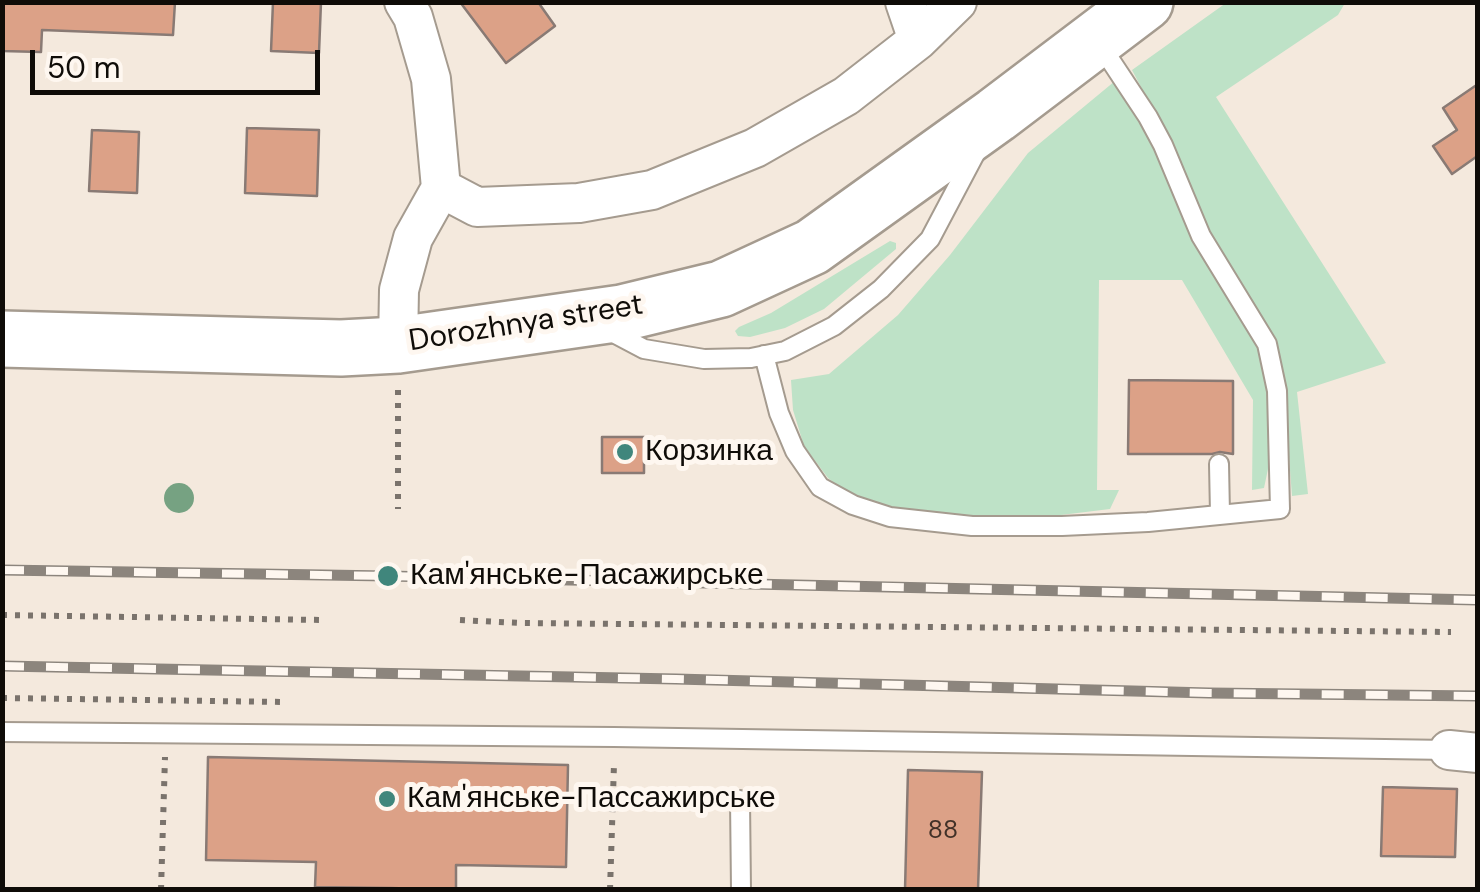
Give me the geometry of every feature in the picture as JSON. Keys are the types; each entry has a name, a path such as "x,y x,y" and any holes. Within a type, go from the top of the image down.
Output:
{"main road":[{"name":"Dorozhnya street","path":"2,339 341,348 398,344 622,313 722,288 812,246 996,115 1145,2"}],"street":[{"path":"398,344 398,290 413,238 441,188 432,79 404,2"},
{"path":"905,2 918,40"},
{"path":"441,188 478,207 579,203 652,190 755,148 846,96 918,40 957,2"}],"lane":[{"path":"764,355 779,414 795,451 820,487 853,505 890,517 972,526 1062,526 1280,510 1277,391 1266,344 1201,236 1148,117 1096,38"},
{"path":"584,318 644,349 704,359 751,358 785,351 834,326 880,289 930,239 996,115"},
{"path":"1219,464 1220,514"},
{"path":"2,732 1463,751"},
{"path":"740,800 741,890"}],"path":[{"path":"398,344 398,509"},
{"path":"2,615 323,620"},
{"path":"460,620 1451,632"},
{"path":"161,890 164,766"},
{"path":"610,890 614,770"}],"green space":[{"path":"1226,3 1345,3 1338,15 1216,97 1386,363 1297,392 1308,494 1292,496 1284,392 1206,234 1171,144 1132,70"},
{"path":"1115,81 1158,150 1195,241 1258,349 1267,392 1272,450 1264,488 1252,490 1253,400 1182,280 1099,280 1097,490 1119,490 1110,509 1061,515 927,514 854,498 828,478 804,446 793,410 791,380 829,374 898,315 950,255 1028,153"},
{"path":"890,241 896,243 896,249 824,309 785,328 738,336 735,331 739,327 771,313"}],"building":[{"path":"2,2 175,2 173,35 42,30 41,52 2,51"},
{"path":"273,2 321,2 319,53 271,51"},
{"path":"460,2 538,2 555,26 506,63"},
{"path":"1478,84 1478,159 1452,174 1433,146 1457,130 1443,108"},
{"path":"247,128 319,130 317,196 245,193"},
{"path":"92,130 139,132 137,193 89,191"},
{"path":"1129,380 1233,381 1233,454 1128,454"},
{"path":"602,437 644,437 644,473 602,473"},
{"name":"Кам'янське-Пассажирське","path":"208,757 568,765 566,867 456,865 456,890 315,887 316,862 206,860"},
{"path":"908,770 982,772 978,890 905,890"},
{"path":"1383,787 1457,789 1455,857 1381,856"}],"railway":[{"path":"2,570 1478,600"},
{"path":"2,666 1478,696"}],"place":[{"name":"Корзинка","path":"625,452"},
{"name":"Кам'янське-Пасажирське","path":"388,576"},
{"name":"Кам'янське-Пассажирське","path":"387,799"}]}
